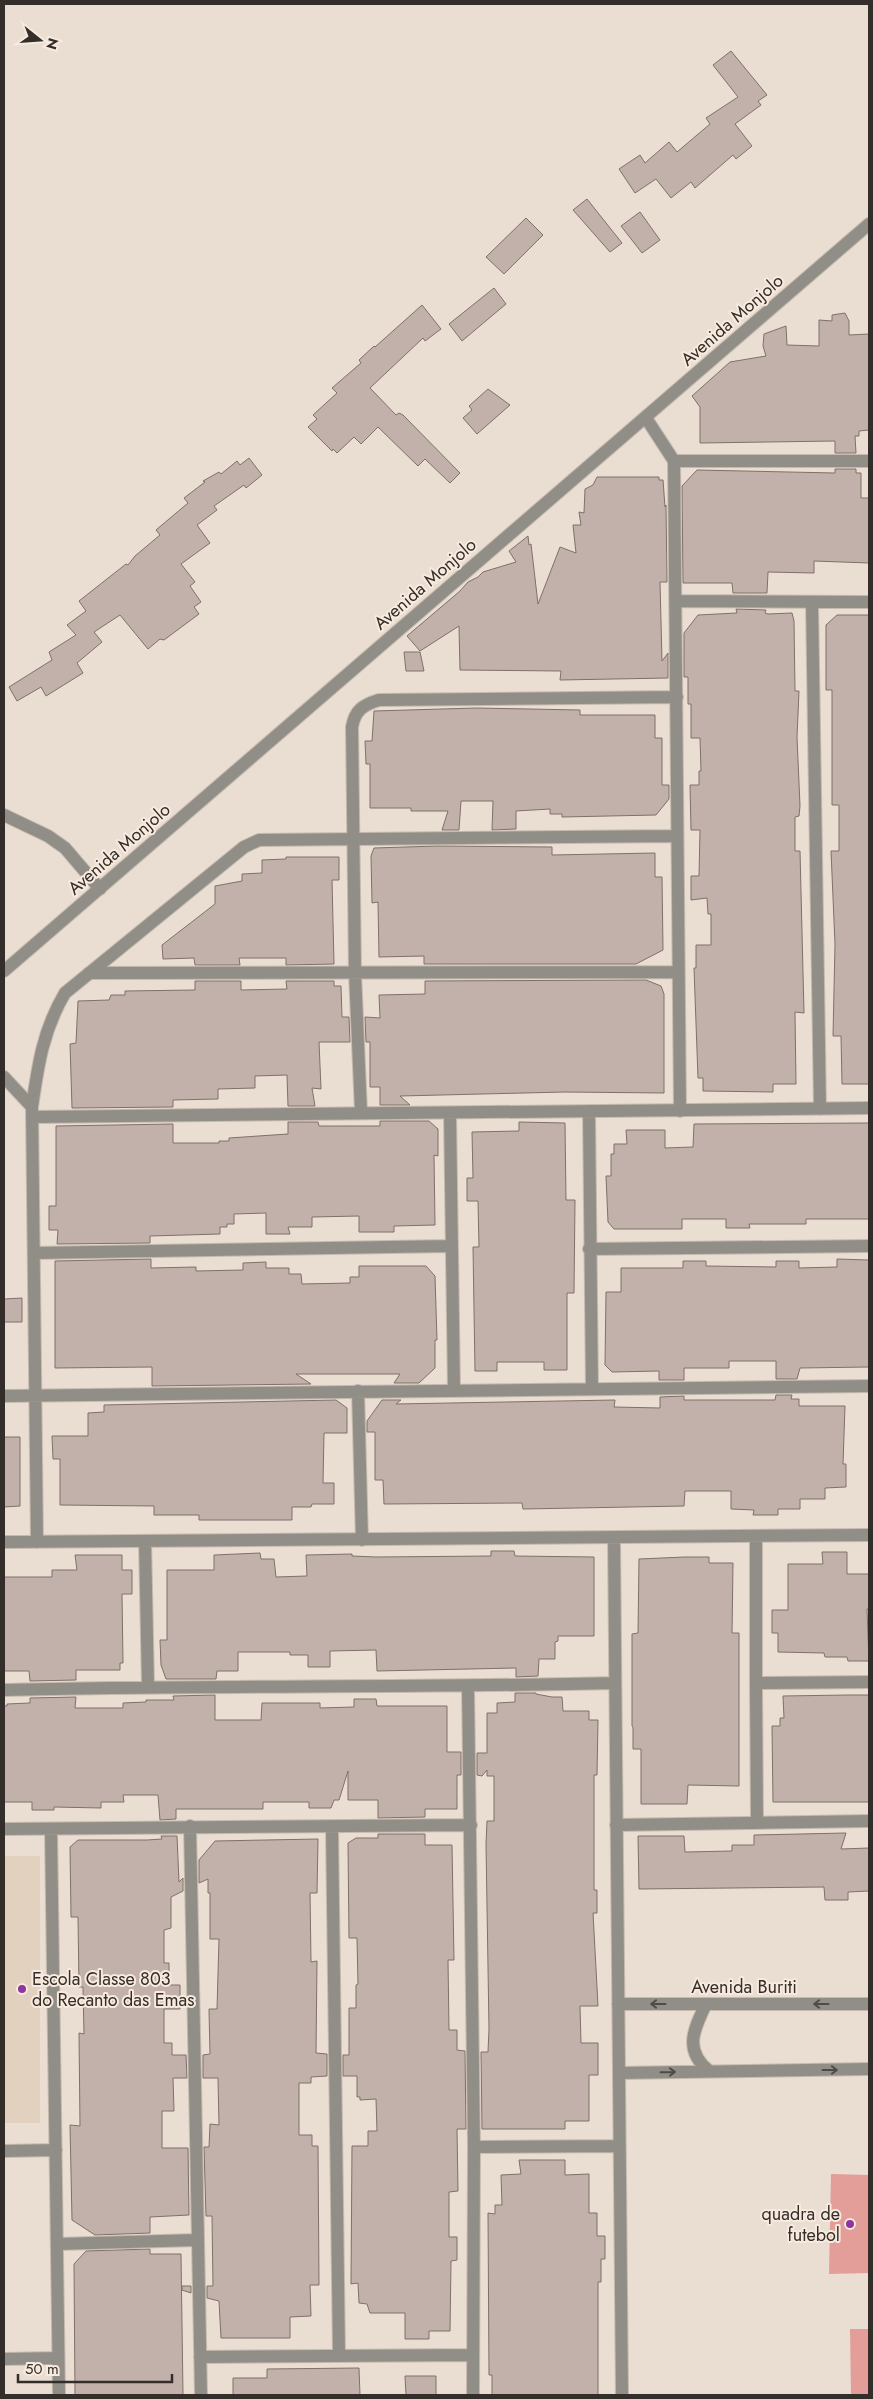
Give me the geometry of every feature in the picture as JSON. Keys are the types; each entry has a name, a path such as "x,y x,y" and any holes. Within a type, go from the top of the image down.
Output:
{"street":[{"name":"Avenida Monjolo","path":"4,970 869,224"},
{"path":"646,418 674,461 678,697 677,836 680,1111"},
{"path":"674,461 869,461"},
{"path":"676,601 869,602"},
{"path":"812,602 820,1109"},
{"path":"362,1112 355,973 352,727 354,716 364,704 379,700 678,697"},
{"path":"4,815 48,836 65,848 100,889"},
{"path":"37,1542 37,1396 32,1112 42,1041 65,992 244,847 259,840 276,838 677,836"},
{"path":"89,973 678,972"},
{"path":"4,1077 32,1112"},
{"path":"32,1112 362,1112 450,1114 869,1108"},
{"path":"589,1111 592,1389"},
{"path":"450,1114 450,1246 454,1390"},
{"path":"34,1254 450,1246"},
{"path":"589,1248 869,1246"},
{"path":"4,1396 869,1386"},
{"path":"358,1391 362,1540"},
{"path":"4,1542 869,1535"},
{"path":"756,1536 757,1821"},
{"path":"614,1538 622,2395"},
{"path":"145,1541 148,1686"},
{"path":"756,1683 869,1682"},
{"path":"4,1690 148,1686 468,1686 615,1683"},
{"path":"468,1686 474,2147 473,2395"},
{"path":"616,1825 757,1821 869,1821"},
{"path":"4,1830 190,1826 471,1825"},
{"path":"190,1826 201,2395"},
{"path":"332,1826 339,2355"},
{"path":"51,1829 59,2395"},
{"name":"Avenida Buriti","path":"618,2004 869,2004"},
{"path":"706,2004 694,2032 693,2045 699,2063 709,2071"},
{"path":"619,2073 869,2070"},
{"path":"474,2147 619,2146"},
{"path":"4,2150 56,2150"},
{"path":"58,2244 197,2240"},
{"path":"200,2357 473,2355"},
{"path":"4,2359 58,2358"}],"shaded area":[{"name":"Escola Classe 803 do Recanto das Emas","path":"4,1856 40,1856 40,2123 4,2123"},
{"name":"quadra de futebol","path":"831,2174 869,2175 869,2273 829,2274"},
{"path":"850,2329 869,2329 869,2395 851,2395"}],"building":[{"path":"731,51 767,95 758,101 761,105 735,124 752,146 736,159 733,155 695,188 691,182 671,198 656,179 635,193 619,169 640,155 645,163 669,142 677,152 710,124 706,118 738,97 713,65"},
{"path":"587,199 622,243 610,252 573,210"},
{"path":"640,212 660,240 642,253 621,226"},
{"path":"526,218 543,235 504,274 486,257"},
{"path":"494,288 506,304 462,341 449,324"},
{"path":"422,305 441,329 425,341 423,338 370,388 396,415 399,413 403,415 460,473 450,483 425,459 418,466 378,427 361,444 354,437 337,453 333,449 332,451 308,427 317,419 313,415 337,393 332,388 361,363 359,360 374,346"},
{"path":"845,313 849,321 849,335 869,334 869,430 859,431 859,436 855,436 856,453 835,453 835,441 700,443 700,407 692,396 730,362 766,356 763,346 764,334 786,326 787,345 819,346 819,320 832,321 832,315"},
{"path":"488,389 510,405 477,434 463,418 472,410 469,406"},
{"path":"249,458 262,475 246,488 244,485 214,506 217,510 197,525 210,543 181,564 195,582 190,586 201,602 194,607 199,614 164,640 160,639 148,649 120,615 94,632 102,642 77,663 83,673 46,696 41,687 17,701 9,687 52,660 49,652 76,635 67,625 86,611 79,601 126,564 128,565 135,556 160,535 156,530 188,503 184,498 205,482 203,481 219,472 221,474 237,461 240,465"},
{"path":"835,469 856,469 856,473 861,473 861,498 869,498 869,563 814,561 814,573 768,572 767,593 733,593 732,583 683,583 682,486 697,470 835,473"},
{"path":"597,477 659,477 659,480 663,480 665,507 666,505 667,582 660,582 662,661 668,653 668,678 560,680 561,671 460,670 459,626 420,651 407,636 468,582 483,572 516,562 509,551 528,536 529,545 531,544 538,604 560,547 576,553 573,525 581,525 579,512 584,513 585,489 593,485"},
{"path":"736,609 766,610 765,613 768,614 792,613 794,621 795,691 799,691 797,737 800,806 799,816 795,817 795,851 800,851 804,1013 795,1012 796,1084 773,1084 773,1092 703,1091 703,1078 698,1078 694,968 696,968 696,945 711,945 711,914 708,914 707,898 691,900 691,876 699,876 700,830 691,830 690,785 699,785 699,771 701,771 700,738 691,738 691,704 688,704 688,677 684,677 684,633 698,615 737,613"},
{"path":"837,615 869,615 869,1084 842,1084 841,1036 833,1036 835,944 831,851 839,851 839,805 832,805 832,690 826,690 826,625"},
{"path":"404,652 420,652 424,671 406,671"},
{"path":"476,708 580,710 580,715 655,715 655,738 662,738 662,785 669,785 669,799 656,815 562,817 562,814 550,814 550,809 516,811 516,829 492,830 493,801 461,801 459,830 442,830 448,811 411,811 411,808 370,808 370,764 366,764 365,741 372,741 374,711"},
{"path":"437,846 552,847 552,855 655,853 655,877 662,877 663,950 636,964 424,964 424,956 379,957 378,902 372,903 371,856 374,848"},
{"path":"286,857 339,857 339,880 332,880 334,964 286,965 286,958 239,958 240,965 195,965 194,958 163,959 162,945 215,904 215,886 242,881 242,874 262,873 262,860 286,859"},
{"path":"646,980 661,986 664,994 664,1093 565,1092 400,1096 410,1105 380,1105 380,1087 370,1087 370,1042 366,1042 365,1017 380,1018 379,995 425,994 425,981"},
{"path":"195,981 241,981 241,990 287,989 286,981 334,981 334,986 341,986 342,1017 349,1017 350,1042 319,1042 321,1089 312,1088 315,1106 288,1106 287,1075 255,1076 255,1088 218,1089 218,1099 173,1100 173,1107 72,1108 70,1044 76,1043 78,1001 109,1000 111,995 125,995 125,991 195,990"},
{"path":"380,1121 429,1121 438,1129 438,1156 434,1155 435,1225 394,1226 394,1232 359,1232 359,1216 312,1217 312,1227 288,1227 290,1234 266,1234 266,1213 234,1214 234,1224 220,1227 220,1234 150,1236 150,1243 57,1244 58,1230 49,1230 49,1206 56,1206 56,1126 173,1124 173,1143 219,1143 219,1141 229,1141 229,1138 288,1134 288,1122 318,1122 319,1126 380,1126"},
{"path":"519,1122 565,1123 566,1200 575,1200 574,1293 567,1293 567,1370 544,1370 544,1362 497,1362 497,1371 475,1371 473,1247 479,1247 478,1201 467,1201 467,1178 473,1178 472,1132 519,1131"},
{"path":"869,1123 869,1219 806,1219 806,1224 749,1224 750,1228 726,1228 726,1219 682,1219 682,1229 614,1229 608,1222 606,1176 611,1176 611,1154 614,1154 614,1144 627,1144 626,1130 665,1130 665,1148 693,1147 694,1124"},
{"path":"151,1259 151,1268 196,1267 196,1271 243,1270 243,1263 266,1262 266,1268 289,1268 289,1274 301,1274 302,1284 350,1283 350,1277 359,1277 359,1266 426,1266 435,1276 437,1340 435,1340 435,1368 419,1383 394,1383 400,1374 296,1374 311,1384 152,1386 152,1367 55,1368 55,1261"},
{"path":"837,1259 869,1260 869,1367 800,1368 797,1379 776,1379 776,1361 729,1361 729,1368 684,1368 684,1380 659,1380 659,1371 612,1372 605,1365 606,1292 621,1292 621,1268 683,1268 683,1261 706,1261 706,1266 776,1267 776,1261 799,1261 799,1268 837,1267"},
{"path":"22,1298 22,1322 4,1322 4,1299"},
{"path":"776,1395 792,1395 791,1399 799,1399 799,1406 845,1406 843,1464 846,1464 846,1487 825,1488 825,1499 800,1499 800,1509 778,1509 778,1515 753,1515 754,1510 731,1509 731,1491 685,1491 684,1506 523,1509 522,1503 384,1504 383,1480 375,1480 375,1432 367,1432 367,1421 382,1400 401,1400 396,1404 615,1400 614,1407 660,1408 660,1397 684,1396 684,1400 775,1400"},
{"path":"336,1400 347,1408 347,1433 324,1433 323,1483 334,1483 334,1504 312,1504 311,1507 292,1507 292,1520 199,1520 199,1515 154,1515 154,1506 60,1505 60,1459 53,1459 52,1436 88,1436 88,1413 104,1412 104,1405"},
{"path":"4,1437 20,1437 20,1506 4,1507"},
{"path":"491,1551 514,1551 515,1556 594,1557 594,1636 558,1636 558,1641 555,1642 555,1659 539,1659 538,1676 516,1677 516,1668 377,1671 376,1650 330,1651 330,1667 308,1667 308,1655 290,1655 290,1652 238,1652 238,1671 217,1671 216,1679 166,1679 161,1665 160,1640 167,1640 167,1570 214,1570 214,1555 260,1553 261,1559 274,1559 276,1577 307,1576 306,1555 352,1554 352,1556 376,1557 491,1556"},
{"path":"822,1552 847,1552 847,1574 869,1574 869,1609 867,1609 869,1661 848,1661 847,1657 825,1657 824,1653 778,1652 778,1633 772,1633 772,1610 788,1610 788,1564 823,1564"},
{"path":"75,1555 122,1555 122,1570 132,1570 132,1594 122,1594 123,1663 120,1663 120,1670 76,1670 76,1680 30,1681 29,1671 4,1671 4,1577 52,1577 52,1570 77,1570"},
{"path":"709,1557 709,1563 733,1563 732,1633 739,1633 739,1786 688,1785 687,1804 641,1804 641,1749 633,1749 632,1726 632,1634 638,1633 639,1559"},
{"path":"515,1693 536,1693 552,1697 562,1697 563,1711 589,1711 589,1720 598,1720 597,1775 594,1775 594,1890 597,1890 597,1913 593,1913 598,2006 580,2006 581,2043 598,2043 598,2075 589,2075 589,2121 565,2121 565,2129 482,2129 481,2052 488,2052 489,2029 486,1844 487,1821 494,1821 494,1776 487,1776 487,1770 482,1776 477,1775 477,1753 487,1753 487,1713 497,1713 497,1703 515,1702"},
{"path":"215,1695 215,1720 261,1720 262,1703 320,1703 320,1708 354,1707 354,1699 376,1699 377,1706 447,1706 447,1752 461,1752 461,1775 457,1775 457,1809 425,1809 425,1817 378,1818 378,1800 348,1800 348,1771 339,1800 334,1800 331,1808 309,1808 309,1802 263,1802 263,1809 176,1809 176,1819 160,1820 158,1795 123,1795 124,1802 101,1802 101,1808 54,1807 54,1810 32,1810 32,1802 4,1802 4,1706 7,1706 7,1704 30,1703 30,1698 76,1697 75,1708 123,1708 123,1703 146,1702 146,1700 174,1700 173,1696"},
{"path":"869,1695 869,1802 773,1802 772,1726 780,1726 780,1718 784,1718 783,1696"},
{"path":"846,1833 841,1849 869,1848 869,1891 848,1892 848,1900 825,1900 824,1887 639,1889 638,1836 684,1836 685,1852 732,1851 732,1845 754,1845 754,1835"},
{"path":"378,1834 425,1834 425,1845 452,1845 454,1960 448,1960 449,2030 457,2030 457,2050 465,2051 466,2129 457,2129 458,2191 449,2192 449,2237 457,2237 457,2260 451,2261 450,2331 429,2331 429,2339 405,2339 405,2313 370,2313 367,2304 359,2303 358,2283 351,2284 352,2146 368,2146 368,2131 377,2131 376,2099 360,2100 360,2097 357,2097 357,2076 343,2076 343,2055 349,2055 349,2008 356,2008 356,1985 358,1984 357,1938 349,1938 348,1843 356,1838 378,1838"},
{"path":"161,1836 177,1836 179,1882 183,1878 183,1891 171,1897 171,1928 164,1930 164,1963 169,1963 169,1985 180,1985 180,2009 164,2009 164,2043 172,2043 172,2055 186,2055 187,2078 173,2078 174,2111 162,2111 162,2148 188,2148 189,2215 150,2217 150,2233 95,2235 72,2220 70,2125 80,2126 79,2033 84,2034 83,1987 79,1987 78,1917 71,1917 70,1847 78,1840 147,1840 162,1839"},
{"path":"318,1839 317,1893 310,1893 311,1962 317,1961 316,2053 327,2054 327,2076 311,2077 311,2083 299,2083 299,2135 312,2135 312,2146 318,2146 319,2285 310,2285 311,2316 290,2317 290,2338 221,2338 219,2301 207,2298 207,2286 213,2286 212,2216 206,2216 204,2147 209,2147 210,2124 219,2125 218,2078 203,2078 203,2055 210,2054 209,2009 217,2009 219,1939 210,1939 210,1893 208,1893 208,1879 199,1883 199,1860 215,1841"},
{"path":"519,2160 565,2160 565,2175 589,2174 589,2213 597,2213 597,2236 605,2236 605,2259 601,2259 601,2282 598,2282 598,2395 492,2395 492,2375 489,2375 488,2213 495,2214 495,2205 502,2205 501,2175 521,2174"},
{"path":"150,2249 150,2254 181,2254 183,2395 75,2395 74,2264 86,2251"},
{"path":"182,2286 191,2286 191,2293 182,2290"},
{"path":"359,2368 360,2395 233,2395 233,2378 267,2378 267,2369"},
{"path":"405,2376 436,2376 436,2395 406,2395"}],"place":[{"name":"Escola Classe 803 do Recanto das Emas","path":"22,1989"},
{"name":"quadra de futebol","path":"850,2224"}]}
